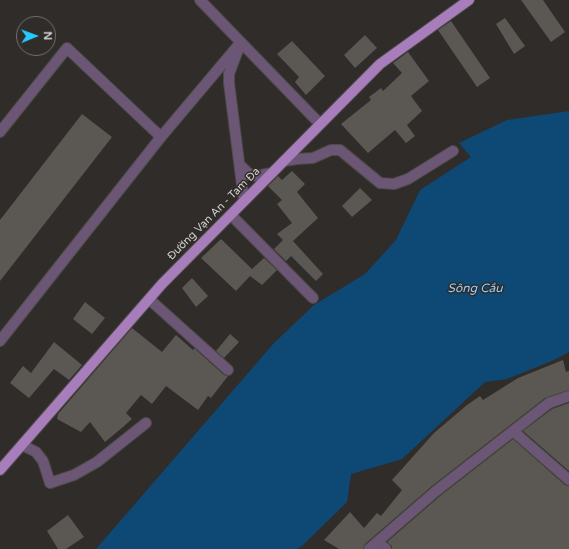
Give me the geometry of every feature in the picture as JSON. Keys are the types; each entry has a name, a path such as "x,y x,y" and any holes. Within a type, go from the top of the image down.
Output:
{"main road":[{"name":"Đường Vạn An - Tam Đa","path":"0,470 149,299 272,172 380,64 469,0"}],"street":[{"path":"200,0 320,124"},
{"path":"0,341 161,137 241,42"},
{"path":"241,42 229,74 244,201"},
{"path":"0,132 67,48 161,137"},
{"path":"284,161 297,158 313,158 331,150 340,150 380,183 394,184 408,179 453,151"},
{"path":"240,165 248,173 255,176 272,172"},
{"path":"231,214 313,298"},
{"path":"149,299 228,370"},
{"path":"369,549 436,491 549,403 569,396"},
{"path":"22,445 36,452 43,461 50,483 74,475 97,462 146,423"},
{"path":"513,431 569,480"},
{"path":"377,542 386,549"}],"water":[{"name":"Sông Cầu","path":"569,111 569,352 554,360 507,379 485,382 402,459 351,474 347,502 302,546 297,549 96,549 274,343 314,305 365,274 396,240 420,190 471,157 459,143 507,120"}],"building":[{"path":"521,0 543,0 565,32 551,42"},
{"path":"505,18 525,46 514,54 496,24"},
{"path":"451,21 490,78 477,87 438,30"},
{"path":"365,35 377,48 355,68 344,55"},
{"path":"292,41 325,76 306,95 295,82 299,77 277,54"},
{"path":"408,52 429,81 411,96 422,111 407,125 415,136 406,143 395,130 368,153 341,124 371,100 369,97 381,88 383,91 402,73 393,63"},
{"path":"82,114 112,137 0,281 0,220"},
{"path":"292,171 305,184 297,192 318,218 293,241 323,274 316,281 291,256 286,261 274,249 283,240 277,234 292,223 277,204 282,200 268,186 278,176 282,180"},
{"path":"360,188 372,200 352,217 342,206"},
{"path":"221,239 252,269 264,258 277,270 262,285 250,276 236,291 201,258"},
{"path":"192,278 208,296 196,307 182,288"},
{"path":"85,302 105,318 92,334 73,319"},
{"path":"132,328 162,352 176,335 193,350 194,348 224,375 228,376 211,398 208,396 198,410 166,386 152,404 141,395 126,413 132,419 105,442 90,422 81,432 57,419 58,414"},
{"path":"230,334 239,342 224,358 216,351"},
{"path":"54,342 82,365 69,380 54,369 29,398 10,383 23,366 31,373"},
{"path":"563,360 566,372 569,371 569,390 545,398 432,486 365,544 363,549 339,549 324,540 350,512 364,528 377,513 381,516 402,490 392,480 434,433 467,405 480,396 483,400 518,378"},
{"path":"569,403 569,471 523,431 552,409"},
{"path":"513,439 565,485 569,486 569,549 392,549 392,546 387,542 440,496"},
{"path":"68,515 84,537 66,549 58,549 47,531"}]}
